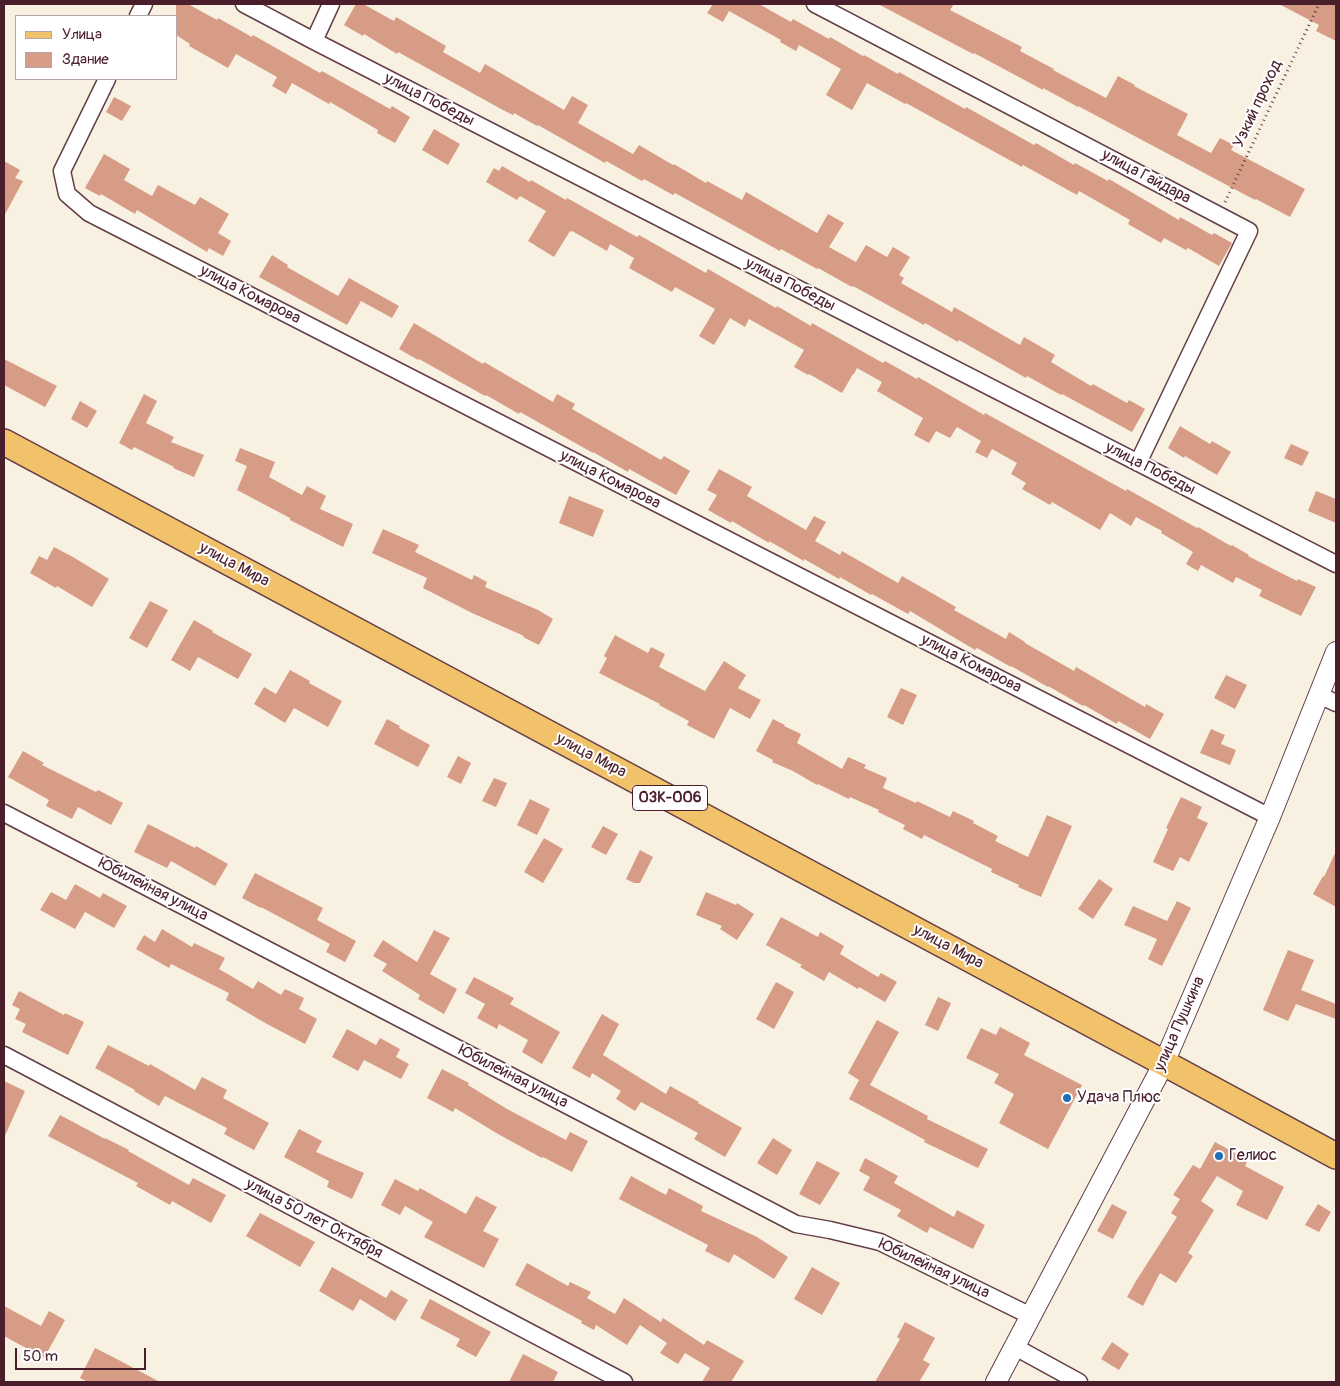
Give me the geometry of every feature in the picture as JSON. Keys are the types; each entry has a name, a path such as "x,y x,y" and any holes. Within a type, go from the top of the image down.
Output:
{"main road":[{"name":"улица Мира","path":"4,442 1336,1156"}],"street":[{"name":"улица Победы","path":"244,4 1336,564"},
{"path":"314,41 331,4"},
{"name":"улица Гайдара","path":"815,4 1249,231 1138,464"},
{"name":"улица Комарова","path":"107,80 62,171 68,194 89,212 1270,817"},
{"name":"улица Пушкина","path":"996,1382 1164,1063 1270,817 1328,699 1336,652"},
{"name":"Юбилейная улица","path":"4,813 796,1224 880,1242 1031,1316"},
{"name":"улица 50 лет Октября","path":"4,1056 624,1382"},
{"path":"1015,1347 1079,1382"}],"path":[{"name":"Узкий проход","path":"1219,215 1319,4"}],"building":[{"path":"176,4 188,4 252,37 253,35 320,73 322,71 390,109 392,106 410,117 395,143 377,133 378,130 330,102 329,104 292,83 286,94 272,86 277,77 236,54 228,68 189,46 190,44 178,36 178,15 176,15"},
{"path":"356,4 363,4 394,21 396,17 446,46 443,52 480,73 485,64 564,110 572,96 588,105 578,123 633,154 639,145 706,183 707,181 742,200 746,192 817,233 828,214 844,223 829,247 856,262 866,245 887,257 893,247 910,257 899,275 904,278 901,283 952,312 954,307 1020,345 1024,337 1055,355 1051,362 1091,386 1093,384 1127,403 1129,400 1145,409 1132,432 1027,376 1026,378 959,340 958,342 925,323 924,325 781,249 780,251 675,193 673,195 644,179 642,181 606,161 605,163 538,125 501,109 398,52 397,54 364,34 363,36 344,25"},
{"path":"713,4 759,4 791,22 793,19 898,74 899,72 965,109 966,107 1034,145 1036,143 1074,165 1075,163 1108,181 1109,179 1179,220 1180,217 1212,235 1214,233 1232,243 1219,266 1188,248 1186,250 1164,238 1161,243 1128,224 1130,220 1079,191 1077,195 1023,165 1022,167 867,83 852,110 826,95 841,69 799,45 796,51 780,42 781,40 729,11 723,22 707,13"},
{"path":"878,4 954,4 950,10 1022,47 1020,51 1106,98 1118,76 1188,114 1177,135 1211,153 1220,138 1234,145 1231,150 1305,189 1290,217"},
{"path":"1279,4 1336,4 1336,41 1316,31 1319,25"},
{"path":"114,97 131,106 122,121 106,112"},
{"path":"434,129 460,144 448,165 422,150"},
{"path":"104,154 130,169 124,180 152,196 158,185 195,205 200,197 229,214 218,233 231,241 223,256 209,248 207,252 137,210 135,214 101,194 100,196 85,188"},
{"path":"4,161 20,170 15,178 23,181 4,216"},
{"path":"502,166 566,200 567,198 637,237 639,235 706,273 708,269 776,308 777,306 811,326 812,323 883,363 885,361 917,379 918,377 984,415 985,413 1126,491 1127,489 1232,545 1248,556 1297,581 1298,579 1316,587 1301,616 1259,596 1262,590 1236,577 1233,583 1201,565 1198,571 1186,564 1193,552 1161,533 1162,531 1136,517 1131,526 1110,513 1100,530 1052,502 1050,505 1022,489 1026,483 1011,474 1017,463 992,449 987,458 975,452 981,441 957,427 950,438 936,431 929,443 914,435 923,418 877,391 882,382 857,368 842,393 794,367 804,350 749,319 745,327 730,318 714,345 699,336 715,309 675,287 672,292 629,268 634,258 610,244 607,251 570,231 554,257 528,241 546,211 520,196 517,200 486,182 494,168 499,171"},
{"path":"272,255 288,265 287,267 338,296 349,278 399,306 392,318 361,301 347,325 259,277"},
{"path":"414,323 483,364 484,362 553,402 557,394 575,404 572,409 661,460 664,456 690,471 676,495 629,469 628,472 520,412 519,414 399,349"},
{"path":"4,359 57,386 45,407 4,385"},
{"path":"144,394 157,401 146,423 174,437 171,442 204,455 194,477 134,447 132,450 119,443"},
{"path":"80,401 97,411 87,428 71,419"},
{"path":"1180,426 1210,444 1212,441 1231,452 1217,475 1168,448"},
{"path":"1291,444 1309,452 1302,466 1284,458"},
{"path":"240,448 275,462 269,477 302,495 307,486 326,496 320,509 353,524 343,547 237,490 247,466 235,461"},
{"path":"719,469 752,487 747,496 806,530 814,516 826,522 815,541 840,555 842,551 898,583 902,576 956,607 954,610 1006,639 1009,632 1074,671 1076,667 1145,707 1146,704 1164,714 1150,739 1118,721 1117,724 977,648 975,650 910,611 908,614 708,510 717,495 707,490"},
{"path":"1316,491 1336,499 1336,523 1308,511"},
{"path":"569,496 604,510 593,537 559,523"},
{"path":"383,529 419,545 415,552 472,580 474,575 487,582 485,587 538,610 553,619 539,645 423,588 427,578 372,553"},
{"path":"54,547 109,579 92,607 57,586 56,588 30,573 39,556 47,560"},
{"path":"150,601 168,610 147,648 129,638"},
{"path":"194,620 252,654 238,679 198,657 190,671 171,660"},
{"path":"615,635 648,653 651,647 665,654 659,667 705,691 724,661 746,675 738,688 761,700 750,719 730,708 714,739 687,725 689,721 660,704 599,673 607,658 604,656"},
{"path":"290,670 342,701 328,727 294,708 285,723 254,704 264,687 276,694"},
{"path":"1226,675 1247,685 1235,709 1214,698"},
{"path":"901,688 917,695 903,725 887,717"},
{"path":"387,719 430,745 418,767 374,744"},
{"path":"773,719 801,734 797,743 842,769 848,757 866,765 864,768 887,778 883,788 916,803 917,801 950,817 953,811 998,836 995,841 1028,857 1047,815 1072,826 1041,897 1018,887 1019,885 991,872 992,869 924,835 922,839 903,829 905,825 878,812 879,810 817,785 793,771 772,762 773,760 756,751"},
{"path":"1211,729 1225,735 1221,744 1236,750 1230,765 1200,753"},
{"path":"23,751 44,763 42,765 96,792 98,790 123,803 111,825 78,807 72,819 46,806 49,800 8,777"},
{"path":"458,756 471,763 461,784 447,777"},
{"path":"494,778 507,783 496,807 482,801"},
{"path":"1181,797 1202,807 1197,818 1208,823 1189,862 1180,857 1173,871 1153,862 1168,829 1166,828"},
{"path":"530,799 550,809 537,835 517,825"},
{"path":"148,824 195,848 196,846 228,864 215,886 171,861 167,868 134,852"},
{"path":"603,826 618,834 606,855 591,847"},
{"path":"544,838 563,849 543,883 524,872"},
{"path":"640,850 653,857 640,883 634,883 626,879"},
{"path":"1336,851 1336,907 1313,894 1324,877"},
{"path":"255,873 323,908 317,920 356,941 345,962 326,952 330,944 242,898"},
{"path":"1099,879 1113,889 1093,919 1078,909"},
{"path":"75,884 100,898 103,893 127,906 114,928 85,912 75,929 40,910 51,892 66,900"},
{"path":"706,892 736,905 737,903 754,914 737,940 720,929 722,926 696,915"},
{"path":"1177,901 1191,908 1162,966 1148,959 1157,939 1124,925 1133,906 1167,921"},
{"path":"781,917 818,937 820,932 844,946 840,954 878,977 881,973 897,982 885,1002 829,972 824,981 800,967 802,965 766,945"},
{"path":"162,929 192,947 194,943 225,958 219,969 253,989 258,981 281,995 285,989 304,998 299,1009 317,1019 305,1044 226,1000 229,993 171,964 169,968 136,949 144,935 155,942"},
{"path":"434,930 450,938 430,974 457,989 444,1014 418,999 420,995 382,971 387,964 373,956 383,940 417,962"},
{"path":"1288,950 1314,960 1301,990 1336,1004 1336,1019 1296,1004 1288,1021 1263,1010"},
{"path":"474,977 514,998 510,1004 560,1032 542,1064 522,1052 528,1040 499,1024 497,1029 477,1018 485,1004 465,993"},
{"path":"776,982 794,992 774,1029 756,1019"},
{"path":"19,991 64,1015 65,1013 84,1022 68,1055 22,1032 26,1024 15,1019 20,1009 12,1005"},
{"path":"938,997 951,1003 938,1031 925,1025"},
{"path":"602,1014 619,1024 603,1055 666,1094 670,1086 742,1128 725,1157 694,1139 698,1133 641,1102 635,1111 616,1099 621,1091 592,1073 590,1078 572,1068"},
{"path":"877,1020 899,1032 870,1085 928,1116 927,1119 988,1149 978,1168 924,1142 925,1140 849,1099 859,1080 848,1073"},
{"path":"1000,1027 1030,1043 1024,1055 1082,1085 1048,1149 999,1123 1014,1094 994,1083 999,1074 966,1058 981,1028 996,1035"},
{"path":"347,1029 376,1045 380,1038 400,1049 396,1057 409,1064 401,1079 364,1060 358,1071 332,1057"},
{"path":"108,1045 149,1066 150,1064 195,1090 202,1077 227,1090 223,1098 269,1123 254,1150 224,1134 227,1128 165,1096 159,1106 135,1090 95,1068"},
{"path":"442,1069 469,1083 468,1085 507,1109 566,1140 570,1132 588,1141 572,1172 498,1134 455,1108 453,1112 427,1098"},
{"path":"4,1081 25,1091 4,1138"},
{"path":"60,1115 129,1150 189,1185 193,1178 226,1195 211,1223 172,1201 170,1205 136,1186 138,1183 48,1136"},
{"path":"299,1129 322,1141 316,1152 364,1173 352,1199 327,1187 329,1181 284,1157"},
{"path":"773,1138 792,1150 777,1175 757,1163"},
{"path":"1215,1142 1248,1160 1245,1166 1284,1187 1267,1220 1236,1205 1243,1191 1217,1176 1201,1201 1214,1210 1188,1253 1193,1256 1176,1283 1160,1273 1143,1306 1127,1297 1177,1217 1171,1213 1180,1199 1173,1195 1193,1165 1200,1169"},
{"path":"865,1158 898,1176 894,1183 954,1217 957,1210 985,1225 973,1249 930,1227 927,1233 897,1216 901,1210 863,1190 870,1177 859,1171"},
{"path":"817,1161 840,1173 820,1205 799,1194"},
{"path":"631,1176 666,1195 669,1188 703,1206 701,1211 757,1237 788,1257 774,1279 734,1254 729,1263 705,1251 708,1245 619,1199"},
{"path":"395,1179 418,1191 420,1188 466,1214 476,1196 497,1207 483,1231 499,1239 484,1268 424,1237 433,1222 405,1206 400,1215 381,1205"},
{"path":"1112,1204 1127,1212 1113,1239 1097,1231"},
{"path":"1318,1204 1331,1212 1319,1232 1305,1225"},
{"path":"260,1213 315,1242 300,1267 246,1236"},
{"path":"527,1263 568,1286 570,1282 591,1292 587,1298 615,1314 624,1298 661,1322 663,1318 704,1345 707,1340 744,1361 731,1382 702,1382 710,1368 685,1353 678,1364 660,1353 667,1343 640,1325 627,1345 596,1325 594,1330 581,1323 582,1321 515,1285"},
{"path":"332,1267 386,1298 391,1290 408,1300 395,1321 360,1299 353,1311 319,1291"},
{"path":"812,1267 840,1283 822,1315 794,1299"},
{"path":"430,1299 491,1332 476,1357 456,1346 460,1339 420,1318"},
{"path":"4,1306 41,1326 49,1311 65,1320 44,1358 4,1336"},
{"path":"905,1322 935,1338 923,1360 930,1364 919,1382 875,1382 900,1339 897,1337"},
{"path":"1112,1342 1129,1354 1119,1370 1101,1359"},
{"path":"95,1348 160,1382 88,1382 80,1378"},
{"path":"523,1354 558,1372 553,1382 509,1382"}],"place":[{"name":"Удача Плюс","path":"1067,1098"},
{"name":"Гелиос","path":"1219,1156"}]}
